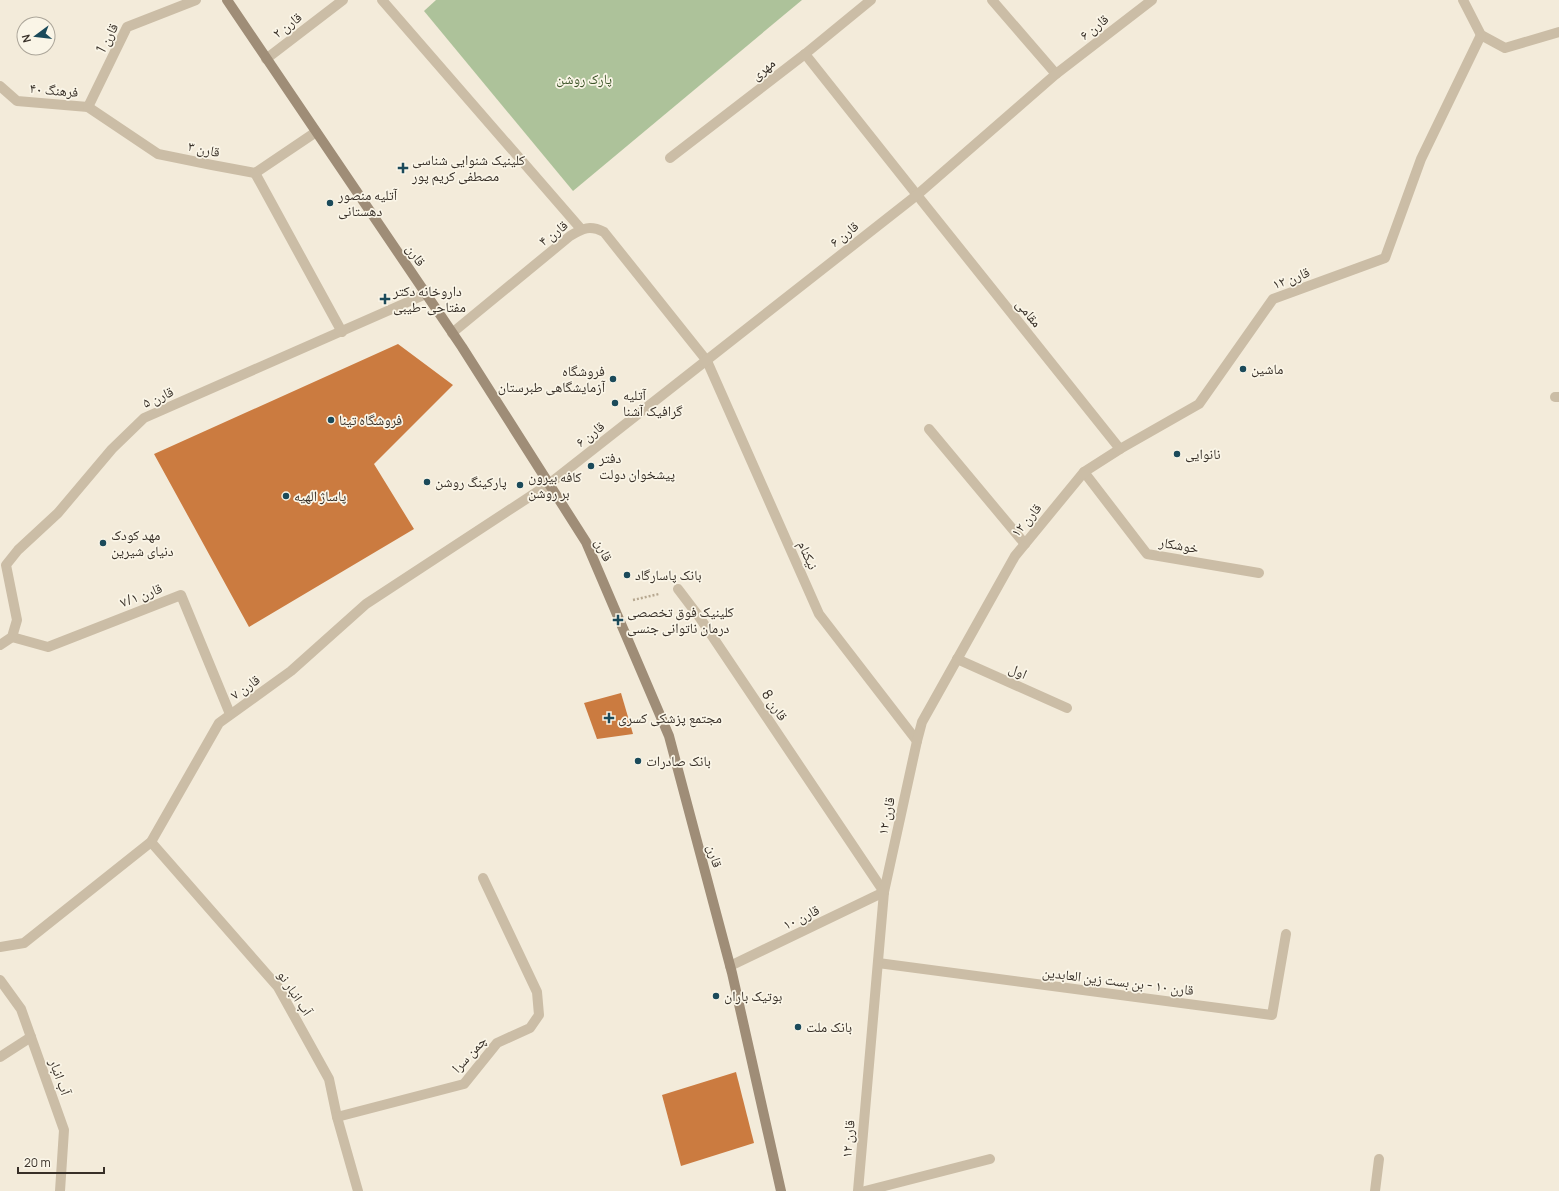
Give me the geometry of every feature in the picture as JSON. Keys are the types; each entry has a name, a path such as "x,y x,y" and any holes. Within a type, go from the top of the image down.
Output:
{"main road":[{"name":"قارن","path":"227,0 452,333 586,542 669,736 730,966 781,1191"}],"street":[{"name":"قارن 1","path":"88,107 127,26 196,0"},
{"name":"قارن ٢","path":"266,59 343,0"},
{"path":"382,0 581,230"},
{"name":"مهری","path":"670,158 805,54 871,0"},
{"path":"992,0 1056,74"},
{"name":"قارن ۶","path":"549,484 917,195 1056,74 1152,0"},
{"path":"1463,0 1481,35 1505,48 1559,32"},
{"name":"قارن ۱۲","path":"858,1191 884,892 922,722 1015,556 1084,472 1120,449 1199,404 1273,299 1385,258 1421,159 1481,35"},
{"name":"مقامی","path":"805,54 1120,449"},
{"name":"فرهنگ ۴۰","path":"0,86 17,101 88,107"},
{"name":"قارن ٣","path":"88,107 158,154 212,166 255,173"},
{"path":"316,132 255,173 342,332"},
{"name":"قارن ۴","path":"452,333 570,236 581,230 596,228 604,232 707,360"},
{"name":"قارن ۵","path":"12,637 17,620 6,565 18,550 58,513 112,449 144,418 426,294"},
{"name":"نیکنام","path":"707,360 819,614 917,741"},
{"path":"929,429 1025,544"},
{"name":"خوشکار","path":"1084,472 1147,554 1260,573"},
{"name":"قارن ٧","path":"0,947 24,943 151,842 219,723 291,671 366,604 549,484"},
{"name":"قارن 8","path":"678,589 700,618 884,892"},
{"name":"قارن ۷/۱","path":"12,637 48,647 180,595 230,714"},
{"path":"0,646 12,637"},
{"name":"اول","path":"957,659 1067,708"},
{"name":"آب انبار نو","path":"151,842 278,987 330,1079 337,1117 358,1191"},
{"name":"چمن سرا","path":"337,1117 464,1084 497,1043 530,1028 539,1015 537,992 483,878"},
{"name":"قارن ١٠","path":"730,966 884,892"},
{"name":"قارن ۱۰ - بن بست زین العابدین","path":"878,963 1272,1015 1286,934"},
{"name":"آب انبار","path":"0,980 21,1009 64,1130 60,1191"},
{"path":"0,1057 31,1036"},
{"path":"865,1191 990,1159"},
{"path":"1375,1191 1378,1159"}],"path":[{"path":"613,605 678,589"}],"green space":[{"name":"پارک روشن","path":"436,0 802,0 573,191 424,11"}],"building":[{"name":"پاساژ الهیه","path":"398,344 453,385 374,464 414,529 249,627 154,454"},
{"name":"مجتمع پزشکی کسری","path":"621,693 633,734 597,739 584,703"},
{"path":"736,1072 754,1143 681,1166 662,1095"}],"place":[{"name":"کلینیک شنوایی شناسی مصطفی کریم پور","path":"403,168"},
{"name":"آتلیه منصور دهستانی","path":"330,203"},
{"name":"داروخانه دکتر مفتاحی-طیبی","path":"385,299"},
{"name":"ماشین","path":"1243,369"},
{"name":"فروشگاه آزمایشگاهی طبرستان","path":"613,379"},
{"name":"آتلیه گرافیک آشنا","path":"615,403"},
{"name":"فروشگاه تینا","path":"331,420"},
{"name":"نانوایی","path":"1177,454"},
{"name":"دفتر پیشخوان دولت","path":"591,466"},
{"name":"پارکینگ روشن","path":"427,482"},
{"name":"کافه بیرون بر روشن","path":"520,485"},
{"name":"پاساژ الهیه","path":"286,496"},
{"name":"مهد کودک دنیای شیرین","path":"103,543"},
{"name":"بانک پاسارگاد","path":"627,575"},
{"name":"کلینیک فوق تخصصی درمان ناتوانی جنسی","path":"618,620"},
{"name":"مجتمع پزشکی کسری","path":"609,718"},
{"name":"بانک صادرات","path":"638,761"},
{"name":"بوتیک باران","path":"716,996"},
{"name":"بانک ملت","path":"798,1027"}]}
